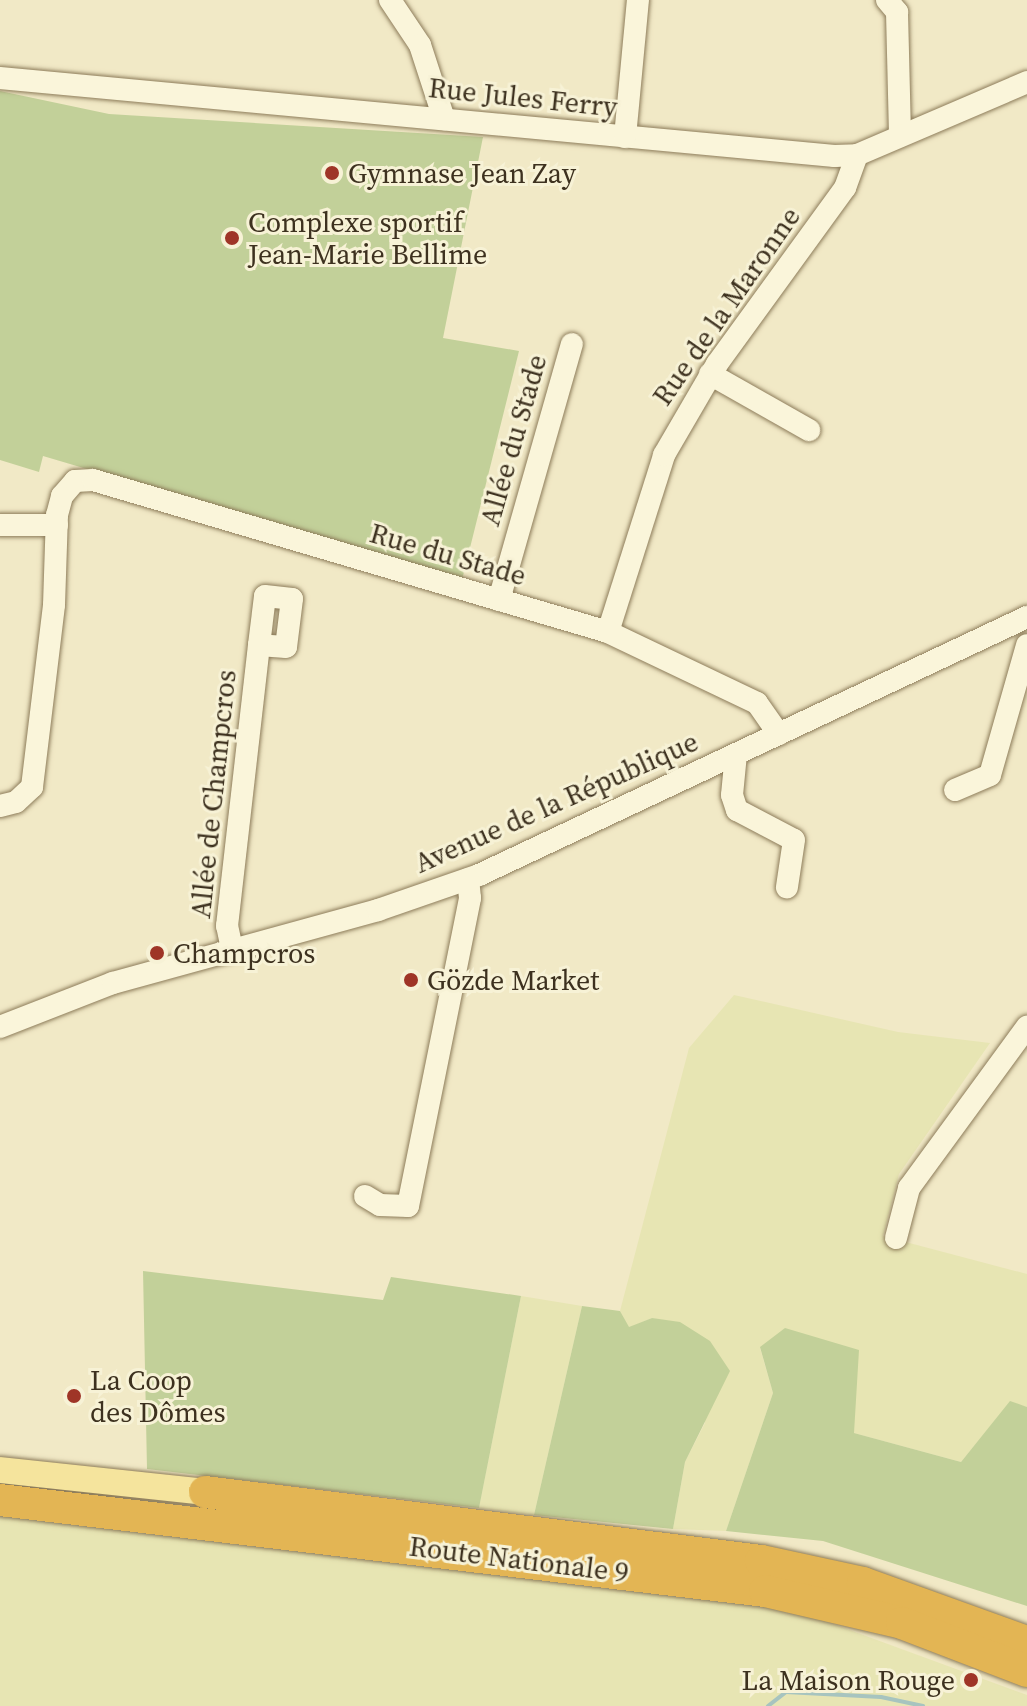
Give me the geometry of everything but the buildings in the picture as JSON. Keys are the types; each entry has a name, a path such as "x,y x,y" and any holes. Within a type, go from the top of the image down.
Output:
{"highway":[{"name":"Route Nationale 9","path":"205,1492 804,1569 914,1599 1027,1642"},
{"name":"Route Nationale 9","path":"0,1500 640,1572 802,1597 902,1623 1027,1671"}],"main road":[{"path":"0,1470 205,1492"}],"street":[{"path":"390,0 420,45 444,119"},
{"path":"625,137 638,0"},
{"path":"887,0 897,12 900,136"},
{"name":"Rue Jules Ferry","path":"0,78 625,137 857,155 1027,82"},
{"name":"Rue de la Maronne","path":"608,632 664,455 710,374 845,188 857,155"},
{"name":"Allée du Stade","path":"499,600 572,344"},
{"path":"710,374 809,430"},
{"name":"Rue du Stade","path":"57,525 62,496 75,481 93,480 608,632 757,703 779,734"},
{"path":"0,525 57,525 54,605 32,787 16,802 0,806"},
{"name":"Avenue de la République","path":"0,1027 113,983 378,910 468,879 1026,623"},
{"name":"Allée de Champcros","path":"232,949 227,926 259,645"},
{"path":"955,790 990,775 1027,645"},
{"path":"736,754 732,795 737,810 794,840 787,887"},
{"path":"365,1196 380,1205 408,1206 470,898 468,879"},
{"path":"896,1238 909,1188 1027,1027"}],"shaded area":[{"path":"734,995 898,1032 990,1043 899,1174 883,1236 1027,1274 1027,1407 1010,1402 961,1462 854,1433 760,1348 773,1393 726,1531 673,1529 685,1462 705,1423 652,1318 628,1328 620,1311 689,1048"},
{"path":"521,1296 582,1306 534,1515 479,1508"},
{"path":"0,1502 776,1603 1027,1695 1027,1706 0,1706"}],"green space":[{"name":"Complexe sportif Jean-Marie Bellime","path":"0,91 109,114 483,137 443,338 519,351 462,580 43,456 39,472 0,460"},
{"path":"143,1271 383,1300 391,1277 521,1296 479,1508 147,1469"},
{"path":"582,1306 620,1311 629,1327 652,1318 680,1322 710,1341 730,1371 685,1462 673,1529 534,1515"},
{"path":"785,1328 859,1350 854,1433 961,1462 1010,1401 1027,1407 1027,1606 823,1541 726,1531 773,1393 760,1347"}],"waterway":[{"path":"768,1706 786,1692 881,1697 923,1706"}],"place":[{"name":"Gymnase Jean Zay","path":"332,173"},
{"name":"Complexe sportif Jean-Marie Bellime","path":"232,238"},
{"name":"Champcros","path":"157,953"},
{"name":"Gözde Market","path":"411,980"},
{"name":"La Coop des Dômes","path":"74,1396"},
{"name":"La Maison Rouge","path":"971,1680"}]}
